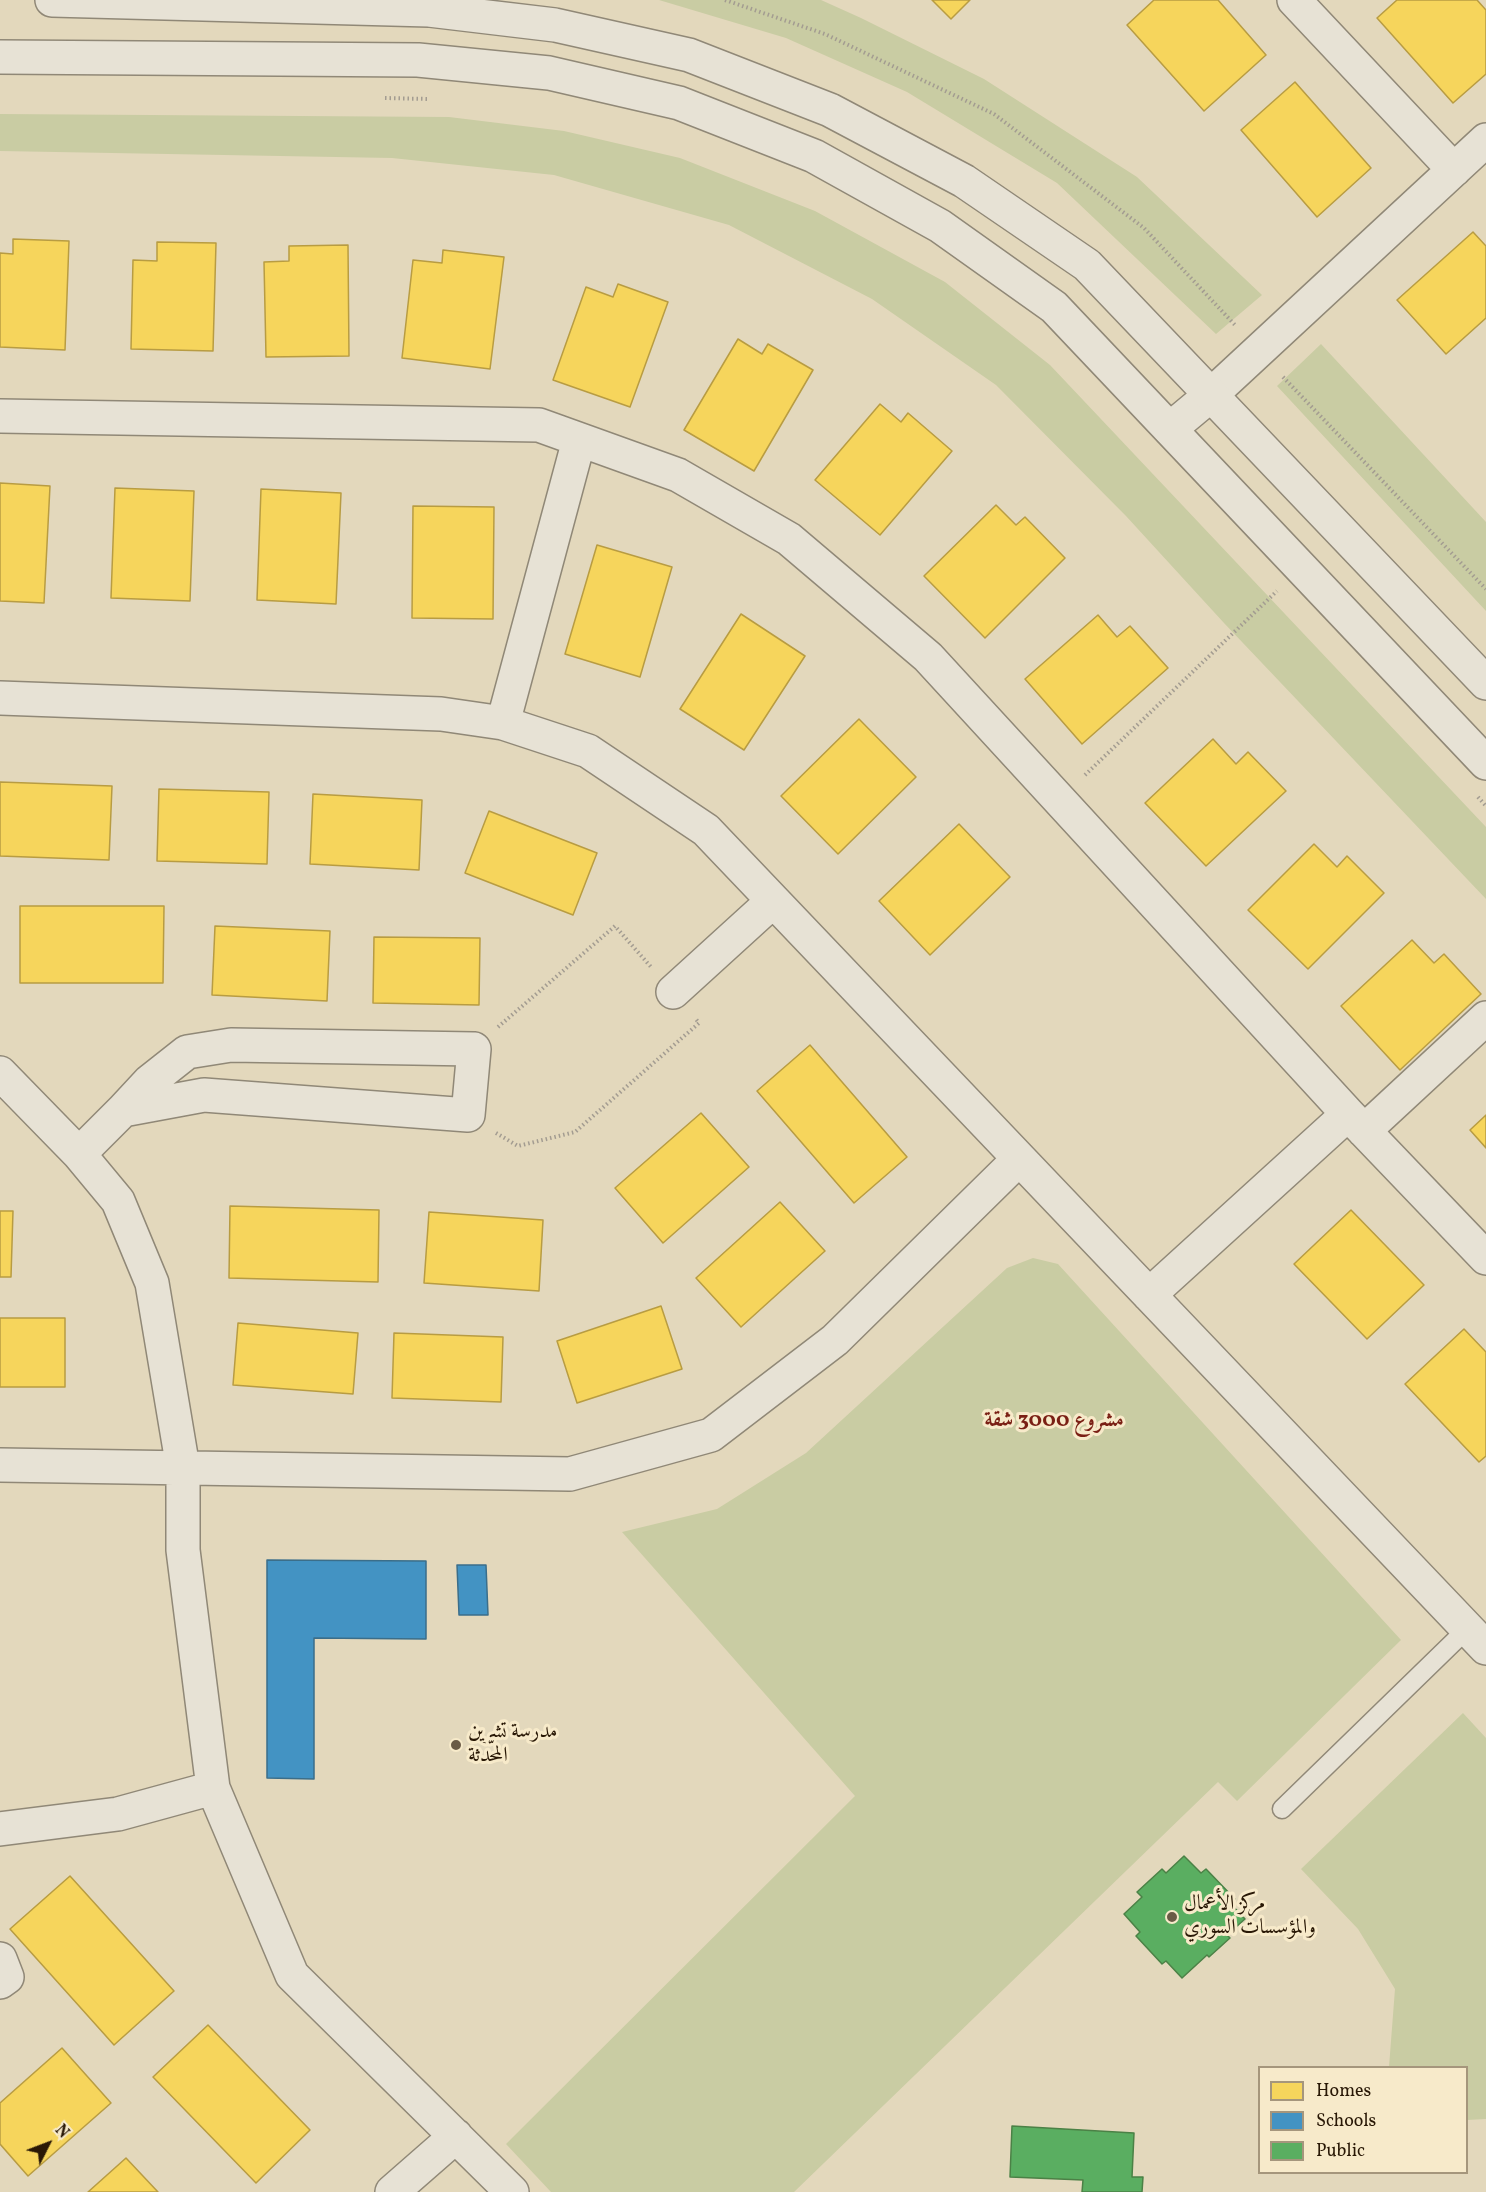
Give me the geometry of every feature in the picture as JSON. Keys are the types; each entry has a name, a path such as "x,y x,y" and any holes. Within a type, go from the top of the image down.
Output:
{"street":[{"path":"52,0 429,10 555,25 688,55 830,110 964,181 1087,265 1486,683"},
{"path":"1294,0 1454,170"},
{"path":"0,57 418,60 549,74 679,103 814,156 940,226 1054,307 1486,763"},
{"path":"1170,429 1212,394 1486,140"},
{"path":"0,416 539,425 678,476 789,539 928,657 1356,1122 1486,1258"},
{"path":"503,723 579,440"},
{"path":"0,698 441,714 503,723 588,751 706,830 1477,1639"},
{"path":"673,992 773,900"},
{"path":"1149,1295 1356,1122 1486,1018"},
{"path":"79,1154 149,1082 187,1052 231,1045 474,1049 468,1115 204,1095 123,1110"},
{"path":"0,1073 79,1154 118,1201 152,1283 183,1468 183,1550 213,1788 292,1976 512,2192"},
{"path":"0,1465 570,1474 711,1435 835,1340 1019,1159"},
{"path":"0,1829 118,1814 213,1788"},
{"path":"0,1959 7,1977 0,1982"},
{"path":"392,2192 456,2136"}],"lane":[{"path":"1282,1809 1477,1639"}],"path":[{"path":"379,98 438,99"},
{"path":"1059,800 1281,587"},
{"path":"1478,797 1486,806"},
{"path":"468,1115 518,1146 575,1132 699,1023 615,926 474,1049"}],"green space":[{"path":"659,0 821,0 861,18 984,79 1137,177 1262,295 1216,334 1057,183 907,92 786,38"},
{"path":"0,114 449,117 564,131 680,158 815,211 945,282 1050,365 1486,827 1486,899 1224,623 1126,516 996,385 872,299 729,225 554,175 392,158 0,151"},
{"path":"1321,344 1486,522 1486,611 1277,386"},
{"path":"1033,1258 1058,1264 1401,1640 1237,1801 1218,1782 794,2192 551,2192 506,2144 855,1796 622,1532 717,1509 806,1453 1007,1268"},
{"path":"1463,1713 1486,1738 1486,2119 1468,2120 1468,2066 1389,2066 1395,1989 1358,1929 1301,1869"}],"building: Homes":[{"path":"932,0 970,0 951,19"},
{"path":"1154,0 1218,0 1266,55 1204,111 1127,25"},
{"path":"1397,0 1477,0 1486,10 1486,74 1453,103 1377,18"},
{"path":"1295,82 1371,168 1317,217 1241,130"},
{"path":"1473,232 1486,246 1486,318 1446,354 1397,300"},
{"path":"13,239 69,241 65,350 0,347 0,253 13,254"},
{"path":"157,242 216,243 213,351 131,349 133,260 157,261"},
{"path":"348,245 349,356 266,357 264,262 289,261 289,246"},
{"path":"443,250 504,257 490,369 402,358 413,260 442,263"},
{"path":"618,284 668,302 630,407 553,380 586,287 613,297"},
{"path":"738,339 762,354 768,344 813,370 754,471 684,430"},
{"path":"880,404 901,422 908,413 952,451 880,535 815,480"},
{"path":"0,483 50,486 44,603 0,601"},
{"path":"115,488 194,491 190,601 111,598"},
{"path":"261,489 341,493 336,604 257,600"},
{"path":"996,505 1016,525 1025,517 1065,558 985,638 924,576"},
{"path":"413,506 494,507 493,619 412,618"},
{"path":"597,545 672,567 640,677 565,654"},
{"path":"741,614 805,656 744,750 680,709"},
{"path":"1098,615 1117,637 1130,626 1168,668 1082,744 1025,679"},
{"path":"859,719 916,777 838,854 781,796"},
{"path":"1213,739 1236,764 1248,752 1286,791 1206,866 1145,803"},
{"path":"0,782 112,786 109,860 0,856"},
{"path":"159,789 269,792 267,864 157,861"},
{"path":"313,794 422,800 419,870 310,864"},
{"path":"489,811 597,853 573,915 465,873"},
{"path":"959,824 1010,877 930,955 879,901"},
{"path":"1314,844 1337,867 1347,856 1384,893 1308,969 1248,910"},
{"path":"20,906 164,906 163,983 20,983"},
{"path":"215,926 330,931 327,1001 212,995"},
{"path":"374,937 480,938 479,1005 373,1003"},
{"path":"1412,940 1434,963 1444,954 1481,994 1400,1070 1341,1006"},
{"path":"810,1045 907,1157 854,1203 757,1091"},
{"path":"701,1113 749,1167 663,1243 615,1188"},
{"path":"1486,1115 1486,1148 1470,1130"},
{"path":"780,1202 825,1251 741,1327 696,1278"},
{"path":"230,1206 379,1210 378,1282 229,1278"},
{"path":"1351,1210 1424,1285 1367,1339 1294,1264"},
{"path":"0,1211 13,1211 11,1277 0,1277"},
{"path":"429,1212 543,1220 539,1291 424,1283"},
{"path":"661,1306 682,1369 577,1403 557,1341"},
{"path":"0,1318 65,1318 65,1387 0,1387"},
{"path":"238,1323 358,1333 353,1394 233,1385"},
{"path":"1464,1329 1486,1352 1486,1456 1479,1462 1405,1384"},
{"path":"394,1333 503,1337 501,1402 392,1398"},
{"path":"70,1876 174,1991 114,2045 10,1929"},
{"path":"208,2025 310,2130 256,2183 153,2077"},
{"path":"62,2048 111,2103 28,2176 0,2144 0,2103"},
{"path":"126,2158 158,2192 88,2192"}],"building: Schools":[{"path":"267,1560 426,1561 426,1639 314,1638 314,1779 267,1778"},
{"path":"457,1565 486,1565 488,1615 459,1615"}],"building: Public":[{"path":"1184,1856 1201,1873 1206,1869 1235,1899 1230,1903 1245,1919 1227,1935 1230,1938 1182,1978 1166,1961 1162,1964 1136,1936 1140,1932 1124,1914 1142,1897 1137,1892 1162,1869 1166,1873"},
{"path":"1012,2126 1134,2133 1132,2177 1143,2177 1142,2192 1082,2192 1083,2180 1010,2177"}],"place":[{"name":"مدرسة تشرين المحّدثة","path":"456,1745"},
{"name":"مركز الأعمال والمؤسسات السوري","path":"1172,1917"}],"district":[{"name":"مشروع 3000 شقة","path":"1054,1422"}]}
